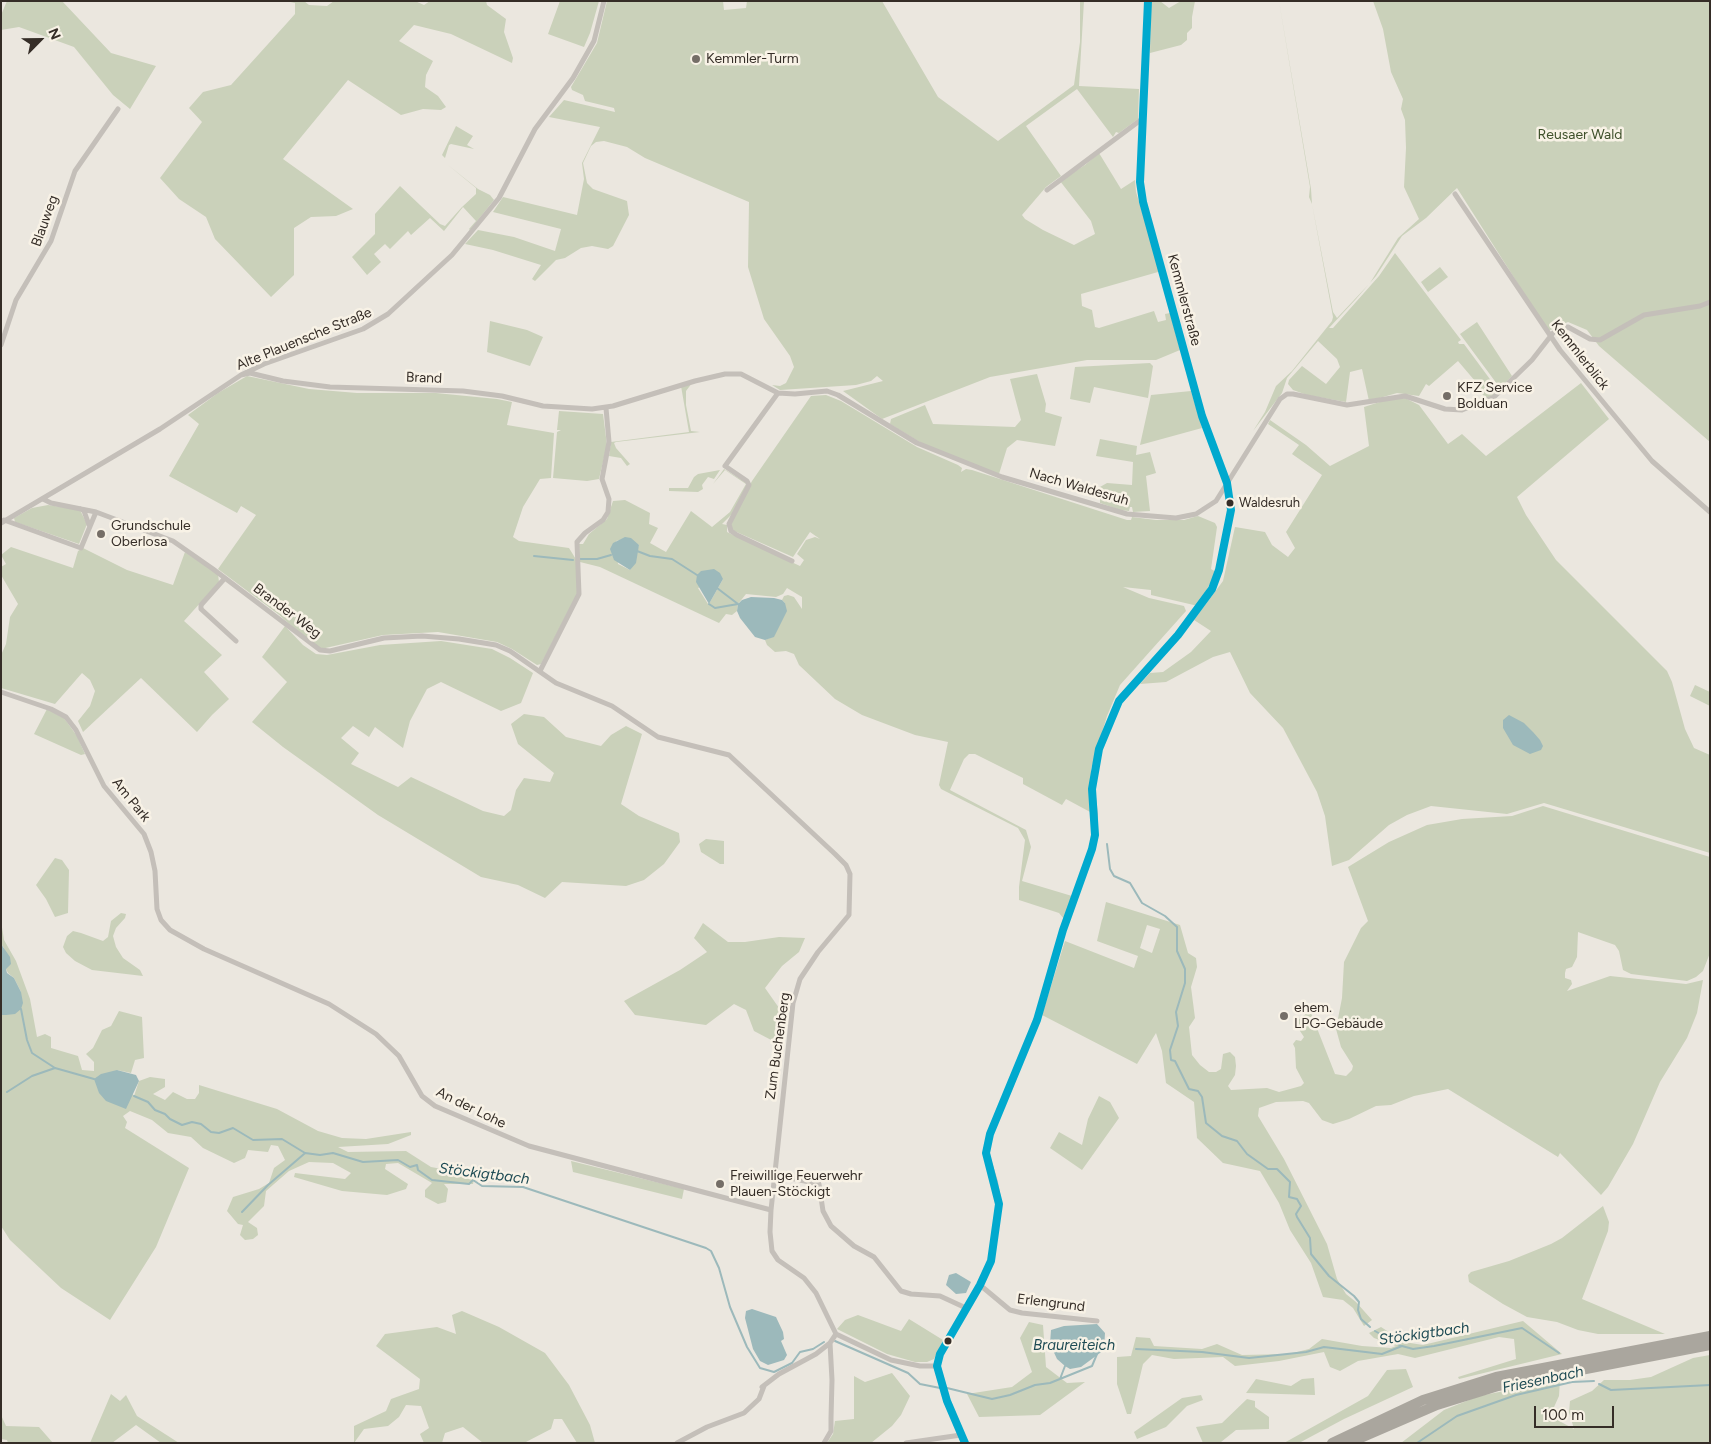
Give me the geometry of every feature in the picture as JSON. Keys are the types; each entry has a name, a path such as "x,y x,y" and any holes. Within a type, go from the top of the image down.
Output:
{"highway":[{"path":"1349,1443 1391,1423 1467,1394 1590,1363 1710,1336"},
{"path":"1608,1359 1710,1345"},
{"path":"1332,1443 1390,1414 1459,1388 1496,1377 1590,1363"}],"street":[{"name":"Alte Plauensche Straße","path":"2,521 43,499 160,429 241,375 264,364 364,328 380,320 445,262 499,198 535,129 573,78 594,41 604,1"},
{"name":"Kemmlerstraße","path":"937,1366 940,1354 980,1285 991,1261 999,1204 995,1182 986,1153 990,1134 1037,1020 1065,924 1092,849 1095,828 1092,789 1099,749 1120,701 1178,635 1212,589 1219,570 1231,510 1227,483 1202,416 1143,202 1140,182 1148,1"},
{"name":"Blauweg","path":"1,345 16,300 51,240 75,171 118,109"},
{"path":"1047,190 1142,119"},
{"name":"Kemmlerblick","path":"1455,194 1550,337 1632,438 1676,484 1710,512"},
{"path":"1550,337 1561,328 1568,327 1590,339 1600,340 1644,315 1700,306 1710,302"},
{"name":"Nach Waldesruh","path":"827,391 838,395 917,443 973,467 1127,514 1176,518 1196,514 1216,501 1280,399 1287,394 1347,405 1405,396 1445,409 1462,410 1494,397 1532,360 1550,337"},
{"name":"Brand","path":"241,375 250,373 283,381 330,387 412,388 482,393 561,408 606,408 670,387 725,374 742,374 778,393 795,394 827,391"},
{"path":"778,393 725,466 747,481 748,485 729,524 731,531 738,535 792,560"},
{"path":"540,671 579,594 577,548 579,539 600,523 608,512 609,499 602,479 609,442 606,408"},
{"name":"Brander Weg","path":"43,499 51,503 77,506 96,512 172,541 225,578 320,650 330,651 384,638 438,636 496,645 510,651 540,671"},
{"path":"77,506 84,511 90,525"},
{"path":"2,521 81,548 96,512"},
{"path":"225,578 201,606 201,609 236,641"},
{"name":"Zum Buchenberg","path":"540,671 556,683 612,706 658,737 729,754 846,865 850,874 849,915 818,952 800,978 793,1003 770,1232 774,1256 804,1278 816,1293 836,1334"},
{"name":"Am Park","path":"1,692 66,717 76,730 104,786 144,834 153,862 161,920 170,930 204,949"},
{"name":"An der Lohe","path":"204,949 329,1004 376,1034 399,1056 422,1096 436,1106 529,1146 771,1210"},
{"path":"776,1175 819,1184 823,1211 831,1226 854,1246 874,1257 901,1291 911,1294 940,1296 966,1308"},
{"name":"Erlengrund","path":"980,1285 1010,1310 1097,1321"},
{"path":"677,1443 707,1427 744,1413 759,1399 763,1387 779,1374 807,1360 830,1342 836,1334 891,1360 920,1366 937,1366 947,1402 965,1443"},
{"path":"824,1443 831,1431 832,1380 830,1342"},
{"path":"906,1442 961,1435"}],"green space":[{"path":"7,1 62,1 111,53 156,66 130,109 113,95 74,47 19,27 1,30 1,15"},
{"path":"286,1 304,1 309,5 327,6 334,1 415,1 424,5 430,1 486,1 487,5 506,19 504,32 513,58 512,63 451,34 414,25 399,41 433,61 426,75 425,87 438,96 446,107 441,110 423,109 401,115 348,80 283,159 353,209 336,216 311,217 294,228 294,275 271,297 215,239 206,217 179,199 160,178 202,122 189,108 203,92 231,85 295,14 295,3"},
{"path":"560,1 599,1 584,47 548,34"},
{"path":"607,1 723,1 724,10 746,8 747,1 882,1 938,97 998,141 1074,85 1080,42 1080,1 1084,1 1079,86 1139,89 1138,119 1119,133 1116,132 1113,137 1077,89 1026,126 1061,176 1046,187 1022,215 1025,219 1043,230 1074,245 1095,234 1091,221 1060,181 1085,165 1099,153 1121,189 1135,180 1136,192 1159,268 1158,272 1081,294 1082,306 1092,310 1095,327 1099,328 1154,311 1158,322 1166,320 1165,314 1170,313 1180,350 1156,360 1087,360 990,377 882,419 843,391 883,381 877,376 871,381 856,385 780,390 772,385 780,386 786,383 794,367 790,356 764,319 748,267 749,202 645,158 627,147 604,141 596,142 591,146 583,163 587,183 593,189 627,201 629,215 613,246 608,249 592,246 581,248 565,258 556,260 535,281 532,279 541,265 493,250 465,244 478,230 514,237 555,251 561,229 493,212 503,197 577,215 584,179 582,163 600,127 549,117 564,100 615,112 614,108 585,101 583,95 572,90 571,87 597,43"},
{"path":"1151,1 1160,1 1169,8 1181,1 1195,1 1192,28 1187,33 1187,40 1181,45 1150,53"},
{"path":"1279,1 1311,189 1312,204 1309,197 1310,187"},
{"name":"Reusaer Wald","path":"1373,1 1710,1 1710,442 1599,346 1587,330 1568,322 1548,331 1457,188 1426,218 1402,236 1370,283 1398,238 1419,219 1404,187 1406,148 1405,120 1401,109 1403,99 1391,72 1383,29"},
{"path":"456,126 473,136 467,145 474,149 451,144 445,158 442,155"},
{"path":"448,165 478,189 490,195 494,200 470,230 476,221 463,207 444,231 430,218 411,235 408,231 390,249 385,244 374,254 381,262 367,275 352,257 375,234 375,214 400,186 440,224 445,226 462,207 476,194 476,188"},
{"path":"1312,204 1333,312 1337,318 1369,284 1329,328 1333,328 1379,276 1395,253 1461,340 1458,342 1459,344 1464,344 1498,390 1496,393 1485,399 1475,381 1458,361 1429,386 1426,384 1419,396 1397,393 1369,401 1362,369 1350,372 1346,402 1307,395 1293,390 1288,384 1289,380 1302,366 1326,384 1340,367 1337,359 1318,341 1287,378 1282,393 1253,431 1265,412 1276,386 1292,371 1332,321 1333,317"},
{"path":"1440,267 1448,277 1428,292 1421,282"},
{"path":"490,321 527,330 543,337 530,366 487,352"},
{"path":"1477,322 1512,376 1500,388 1460,334"},
{"path":"1150,363 1153,366 1148,398 1094,387 1090,403 1070,399 1075,367"},
{"path":"1037,374 1046,404 1045,412 1062,417 1055,446 1017,440 1007,448 999,474 923,444 890,424 891,419 925,405 933,424 1015,427 1021,420 1010,379"},
{"path":"247,376 309,389 357,393 436,393 497,399 512,402 507,425 554,433 551,478 540,479 523,507 513,537 519,541 569,548 577,561 577,594 541,664 537,665 497,642 438,632 383,635 321,649 313,645 278,614 218,569 256,515 241,506 237,513 169,476 199,424 188,415 218,393"},
{"path":"692,383 686,391 686,405 691,431 700,432 614,443 630,464 627,466 621,458 609,456 611,442 689,432 681,386"},
{"path":"1581,383 1609,419 1517,497 1526,515 1556,560 1667,671 1672,682 1685,729 1694,748 1710,755 1710,853 1544,803 1507,814 1431,806 1407,815 1389,825 1349,860 1332,866 1325,816 1317,792 1283,728 1250,693 1230,652 1213,657 1166,682 1140,684 1150,673 1163,672 1191,652 1211,631 1194,620 1223,581 1235,527 1265,532 1272,545 1288,557 1295,548 1286,532 1322,475 1292,454 1299,445 1268,424 1270,420 1306,445 1330,466 1369,446 1364,407 1389,399 1405,398 1419,405 1448,444 1462,434 1486,456"},
{"path":"1191,391 1202,428 1140,445 1151,395"},
{"path":"826,395 841,401 917,447 958,465 962,468 961,472 966,469 972,470 1127,520 1131,520 1132,517 1156,520 1184,520 1198,516 1215,523 1217,527 1211,569 1216,572 1198,606 1151,595 1151,590 1123,587 1149,598 1184,606 1186,611 1120,685 1107,716 1091,769 1092,813 1066,799 1062,805 1023,784 1023,778 975,754 969,754 964,759 950,790 1026,830 1031,847 1022,881 1072,896 1064,919 1059,913 1019,900 1025,840 1018,828 941,789 939,785 948,742 915,735 862,715 835,699 799,665 794,654 786,651 775,652 767,645 765,640 774,636 785,603 782,600 784,596 794,597 802,609 802,597 787,588 783,594 776,597 746,594 738,604 737,611 732,615 726,614 719,623 600,567 580,562 579,544 583,544 589,534 607,519 613,501 625,500 650,513 649,524 658,528 650,543 666,552 691,511 712,527 730,512 746,484 747,486 732,514 722,524 727,525 727,532 800,566 804,560 797,554 806,540 815,537 820,539 810,532 793,557 732,530 730,524 752,481 811,396","holes":["623,539 639,545 630,570 618,564 616,541","723,579 709,604 698,588"]},
{"path":"559,411 603,414 607,445 599,479 587,481 553,478 557,432 561,430 557,430"},
{"path":"1100,439 1137,446 1136,455 1150,452 1156,473 1146,476 1150,511 1133,512 1132,507 1130,507 1129,511 1120,510 1100,503 1100,487 1107,483 1132,485 1133,462 1096,456"},
{"path":"724,469 746,484 725,470 713,484"},
{"path":"720,470 714,479 708,477 702,485 703,489 698,492 669,491 669,488 688,488 694,477 698,474"},
{"path":"48,505 80,510 87,524 79,544 15,522 14,518 32,508"},
{"path":"11,547 73,568 78,551 83,548 127,570 173,585 185,552 218,574 219,582 184,621 222,655 204,672 229,699 197,732 141,678 83,732 78,721 90,706 95,691 90,680 82,673 55,704 1,688 1,655 6,644 10,617 18,604 1,575 1,567 6,564 1,555"},
{"path":"285,626 303,645 316,654 327,655 380,645 441,641 492,649 533,673 521,703 501,711 441,682 427,689 410,721 403,748 375,727 369,737 353,726 341,738 359,753 351,764 398,787 411,777 483,811 504,816 511,810 516,790 524,778 550,782 554,773 518,744 511,724 524,714 544,717 566,737 601,746 611,735 626,726 642,734 621,804 639,816 679,833 680,842 664,864 644,880 626,886 562,882 545,898 518,885 481,877 378,815 283,747 252,722 287,682 262,657"},
{"path":"1695,685 1710,692 1710,706 1690,696"},
{"path":"47,709 64,718 77,736 85,754 81,755 34,734"},
{"path":"1543,806 1710,857 1710,953 1703,971 1696,977 1687,981 1631,974 1623,970 1619,951 1615,945 1578,932 1577,957 1572,967 1566,969 1565,973 1565,978 1571,980 1572,984 1567,991 1610,976 1686,984 1703,980 1697,1013 1687,1038 1660,1082 1633,1144 1608,1187 1601,1195 1560,1153 1558,1157 1448,1089 1414,1096 1391,1105 1376,1106 1349,1119 1333,1124 1322,1120 1309,1103 1303,1101 1276,1102 1259,1108 1258,1116 1284,1159 1327,1244 1337,1279 1346,1294 1372,1320 1364,1326 1353,1308 1343,1300 1323,1297 1311,1263 1290,1230 1279,1203 1260,1171 1223,1163 1197,1138 1194,1102 1166,1083 1162,1051 1156,1033 1137,1064 1042,1015 1065,941 1134,968 1138,956 1097,941 1106,902 1180,925 1188,953 1196,958 1197,967 1191,987 1195,1018 1189,1027 1192,1055 1209,1072 1216,1072 1221,1069 1223,1054 1230,1052 1235,1057 1236,1066 1235,1075 1228,1086 1231,1090 1267,1088 1279,1092 1301,1086 1304,1083 1296,1068 1293,1044 1296,1040 1301,1041 1304,1037 1300,1031 1298,1020 1308,1012 1311,1013 1335,1074 1346,1076 1353,1066 1341,1047 1336,1029 1342,998 1344,962 1361,928 1368,921 1348,867 1389,842 1427,825 1462,819 1512,816","holes":["1147,925 1160,929 1152,953 1140,948"]},
{"path":"706,839 724,841 724,864 720,864 701,852 699,844"},
{"path":"55,858 62,860 69,870 68,913 55,917 36,885"},
{"path":"121,913 126,914 113,936 116,947 123,958 140,970 143,976 92,970 75,961 66,953 63,947 67,936 73,931 103,941 108,937 111,921"},
{"path":"1,921 4,940 16,961 30,999 37,1037 45,1034 51,1037 51,1048 78,1056 82,1070 94,1071 94,1062 86,1054 93,1048 102,1030 111,1026 119,1011 142,1017 144,1058 135,1060 131,1073 117,1070 134,1096 139,1081 150,1077 165,1079 165,1087 153,1094 165,1100 173,1092 187,1099 195,1099 199,1093 199,1085 277,1109 318,1131 342,1138 366,1139 411,1132 411,1135 388,1144 338,1147 348,1152 406,1151 431,1167 470,1174 474,1179 473,1184 444,1184 448,1189 446,1202 438,1204 425,1197 425,1190 432,1183 398,1163 386,1164 385,1169 408,1184 406,1189 387,1195 342,1191 294,1177 295,1173 345,1179 351,1173 333,1163 309,1162 289,1171 266,1191 264,1206 248,1222 257,1228 258,1235 253,1239 245,1240 240,1235 243,1225 238,1224 227,1211 233,1197 259,1189 269,1183 274,1168 285,1160 278,1146 271,1145 268,1152 248,1150 245,1158 234,1163 203,1148 191,1137 168,1133 152,1120 130,1111 123,1116 127,1122 125,1128 189,1168 156,1247 110,1320 61,1288 10,1240 1,1226 1,1015 21,992 14,978 6,969 4,948 1,944"},
{"path":"703,923 728,942 745,942 779,937 805,938 799,952 782,966 765,988 784,1015 783,1036 775,1042 754,1031 746,1010 734,1004 706,1025 635,1015 624,1001 680,970 707,952 694,938"},
{"path":"1099,1096 1110,1102 1119,1118 1082,1170 1050,1148 1059,1132 1082,1145 1088,1119"},
{"path":"571,1161 684,1189 682,1199 573,1172"},
{"path":"1603,1206 1609,1222 1608,1231 1582,1299 1665,1334 1598,1334 1578,1330 1557,1322 1527,1317 1469,1282 1468,1275 1471,1272 1509,1261 1551,1244 1562,1238"},
{"path":"462,1311 499,1327 545,1353 569,1385 590,1425 595,1443 577,1443 562,1419 554,1419 551,1429 524,1443 483,1443 463,1427 445,1433 442,1443 424,1443 420,1434 429,1428 421,1406 406,1405 399,1417 388,1426 364,1429 354,1443 354,1426 386,1411 391,1399 419,1389 420,1379 376,1346 385,1334 437,1327 456,1334 452,1315"},
{"path":"858,1315 901,1331 909,1319 943,1340 934,1359 927,1362 915,1362 887,1354 837,1329 845,1320"},
{"path":"1523,1321 1562,1354 1459,1379 1458,1377 1516,1359 1514,1339 1499,1337 1415,1358 1398,1354 1358,1361 1340,1371 1330,1367 1324,1352 1279,1361 1235,1366 1223,1357 1174,1359 1152,1355 1143,1364 1131,1414 1127,1414 1117,1384 1117,1357 1131,1356 1136,1337 1150,1338 1154,1346 1202,1349 1217,1344 1242,1355 1289,1354 1309,1349 1322,1339 1362,1346 1391,1348 1396,1346 1374,1338 1369,1333 1381,1327 1404,1342 1423,1345"},
{"path":"1029,1322 1043,1325 1046,1367 1067,1383 1085,1382 1040,1415 979,1417 967,1394 1012,1387 1032,1372 1020,1338"},
{"path":"1710,1355 1710,1443 1401,1443 1444,1410 1479,1396 1560,1380 1559,1396 1550,1416 1574,1429 1569,1412 1570,1401 1592,1391 1604,1380 1630,1380 1651,1377 1693,1358"},
{"path":"1406,1369 1413,1387 1344,1419 1299,1443 1284,1443 1368,1396 1387,1370"},
{"path":"892,1373 910,1396 901,1415 892,1426 871,1443 827,1443 833,1434 835,1421 854,1419 854,1376 865,1382"},
{"path":"1314,1378 1315,1395 1246,1393 1256,1379 1291,1386 1302,1379"},
{"path":"111,1394 120,1401 126,1395 137,1416 179,1443 161,1443 136,1425 112,1443 90,1443"},
{"path":"1201,1395 1203,1400 1187,1406 1166,1427 1137,1439 1134,1432 1182,1398"},
{"path":"1247,1399 1255,1401 1255,1407 1269,1417 1269,1429 1236,1430 1221,1442 1203,1443 1196,1427 1222,1423"},
{"path":"1,1415 6,1426 39,1427 53,1443 8,1443 7,1440 1,1439"}],"water":[{"path":"625,537 631,538 639,545 636,563 630,570 614,560 610,549 613,543"},
{"path":"714,569 720,573 723,579 709,604 696,582 697,575 701,571"},
{"path":"751,597 774,598 785,603 787,611 774,637 765,640 755,637 740,618 737,611 738,604 742,600"},
{"path":"1509,715 1524,723 1533,732 1543,746 1541,750 1530,754 1513,745 1503,728 1503,720"},
{"path":"1,944 10,957 11,964 6,969 7,973 14,978 21,992 23,1003 21,1009 15,1014 1,1015"},
{"path":"117,1070 136,1075 139,1081 126,1109 106,1101 99,1093 94,1079 101,1074"},
{"path":"956,1273 971,1282 966,1293 956,1294 946,1285 949,1275"},
{"path":"752,1309 776,1317 783,1332 784,1339 781,1341 787,1355 784,1360 768,1365 760,1361 753,1349 745,1318 746,1311"},
{"name":"Braureiteich","path":"1097,1324 1105,1333 1104,1350 1081,1367 1070,1369 1057,1359 1050,1344 1051,1330 1064,1326"}],"waterway":[{"path":"637,551 650,556 672,559 697,575"},
{"path":"580,559 597,559 611,555"},
{"path":"534,556 573,560"},
{"path":"717,588 738,604"},
{"path":"709,604 715,608 738,604"},
{"path":"1107,844 1110,869 1114,876 1130,883 1142,903 1165,916 1177,927 1177,951 1185,969 1185,983 1176,1012 1178,1026 1170,1050 1171,1060 1175,1061 1189,1089 1198,1091 1202,1097 1206,1123 1222,1136 1237,1141 1247,1154 1268,1169 1277,1169 1290,1182 1289,1197 1297,1199 1301,1206 1296,1214 1310,1238 1311,1254 1329,1276 1359,1302 1358,1310 1361,1319 1370,1327"},
{"name":"Stöckigtbach","path":"21,1009 27,1040 32,1053 55,1068 94,1079"},
{"name":"Stöckigtbach","path":"7,1092 32,1076 55,1068"},
{"name":"Stöckigtbach","path":"134,1096 148,1102 155,1110 182,1125 192,1122 201,1124 211,1132 219,1133 233,1128 253,1140 282,1139 305,1153 320,1155 333,1153 363,1162 398,1160 410,1167 417,1165 418,1170 432,1180 469,1184 473,1180 482,1186 523,1187 706,1248 711,1251 719,1268 730,1307 747,1347 760,1368 774,1372 792,1363 800,1352 813,1349 824,1342"},
{"path":"242,1212 268,1185 304,1154"},
{"name":"Stöckigtbach","path":"1136,1349 1202,1352 1249,1358 1306,1352 1324,1347 1382,1354 1402,1346 1413,1349 1434,1346 1522,1328 1559,1353"},
{"path":"1375,1331 1401,1346"},
{"name":"Stöckigtbach","path":"835,1341 908,1373 920,1384 940,1388"},
{"name":"Stöckigtbach","path":"947,1388 992,1399 1010,1395 1035,1385 1050,1383 1092,1366 1097,1354"},
{"path":"1060,1379 1065,1366"},
{"name":"Friesenbach","path":"1417,1443 1457,1416 1516,1395 1572,1382 1594,1381"},
{"name":"Friesenbach","path":"1599,1384 1611,1390 1710,1385"}],"transit line":[{"path":"965,1443 947,1401 937,1366 940,1354 980,1285 991,1261 999,1204 986,1153 990,1134 1037,1020 1063,930 1092,849 1095,835 1092,789 1099,749 1119,701 1178,635 1212,589 1219,570 1231,510 1227,483 1202,416 1143,202 1140,182 1148,1"}],"place":[{"name":"Kemmler-Turm","path":"696,59"},
{"name":"KFZ Service Bolduan","path":"1447,396"},
{"name":"Waldesruh","path":"1230,503"},
{"name":"Grundschule Oberlosa","path":"101,534"},
{"name":"ehem. LPG-Gebäude","path":"1284,1016"},
{"name":"Freiwillige Feuerwehr Plauen-Stöckigt","path":"720,1184"}]}
